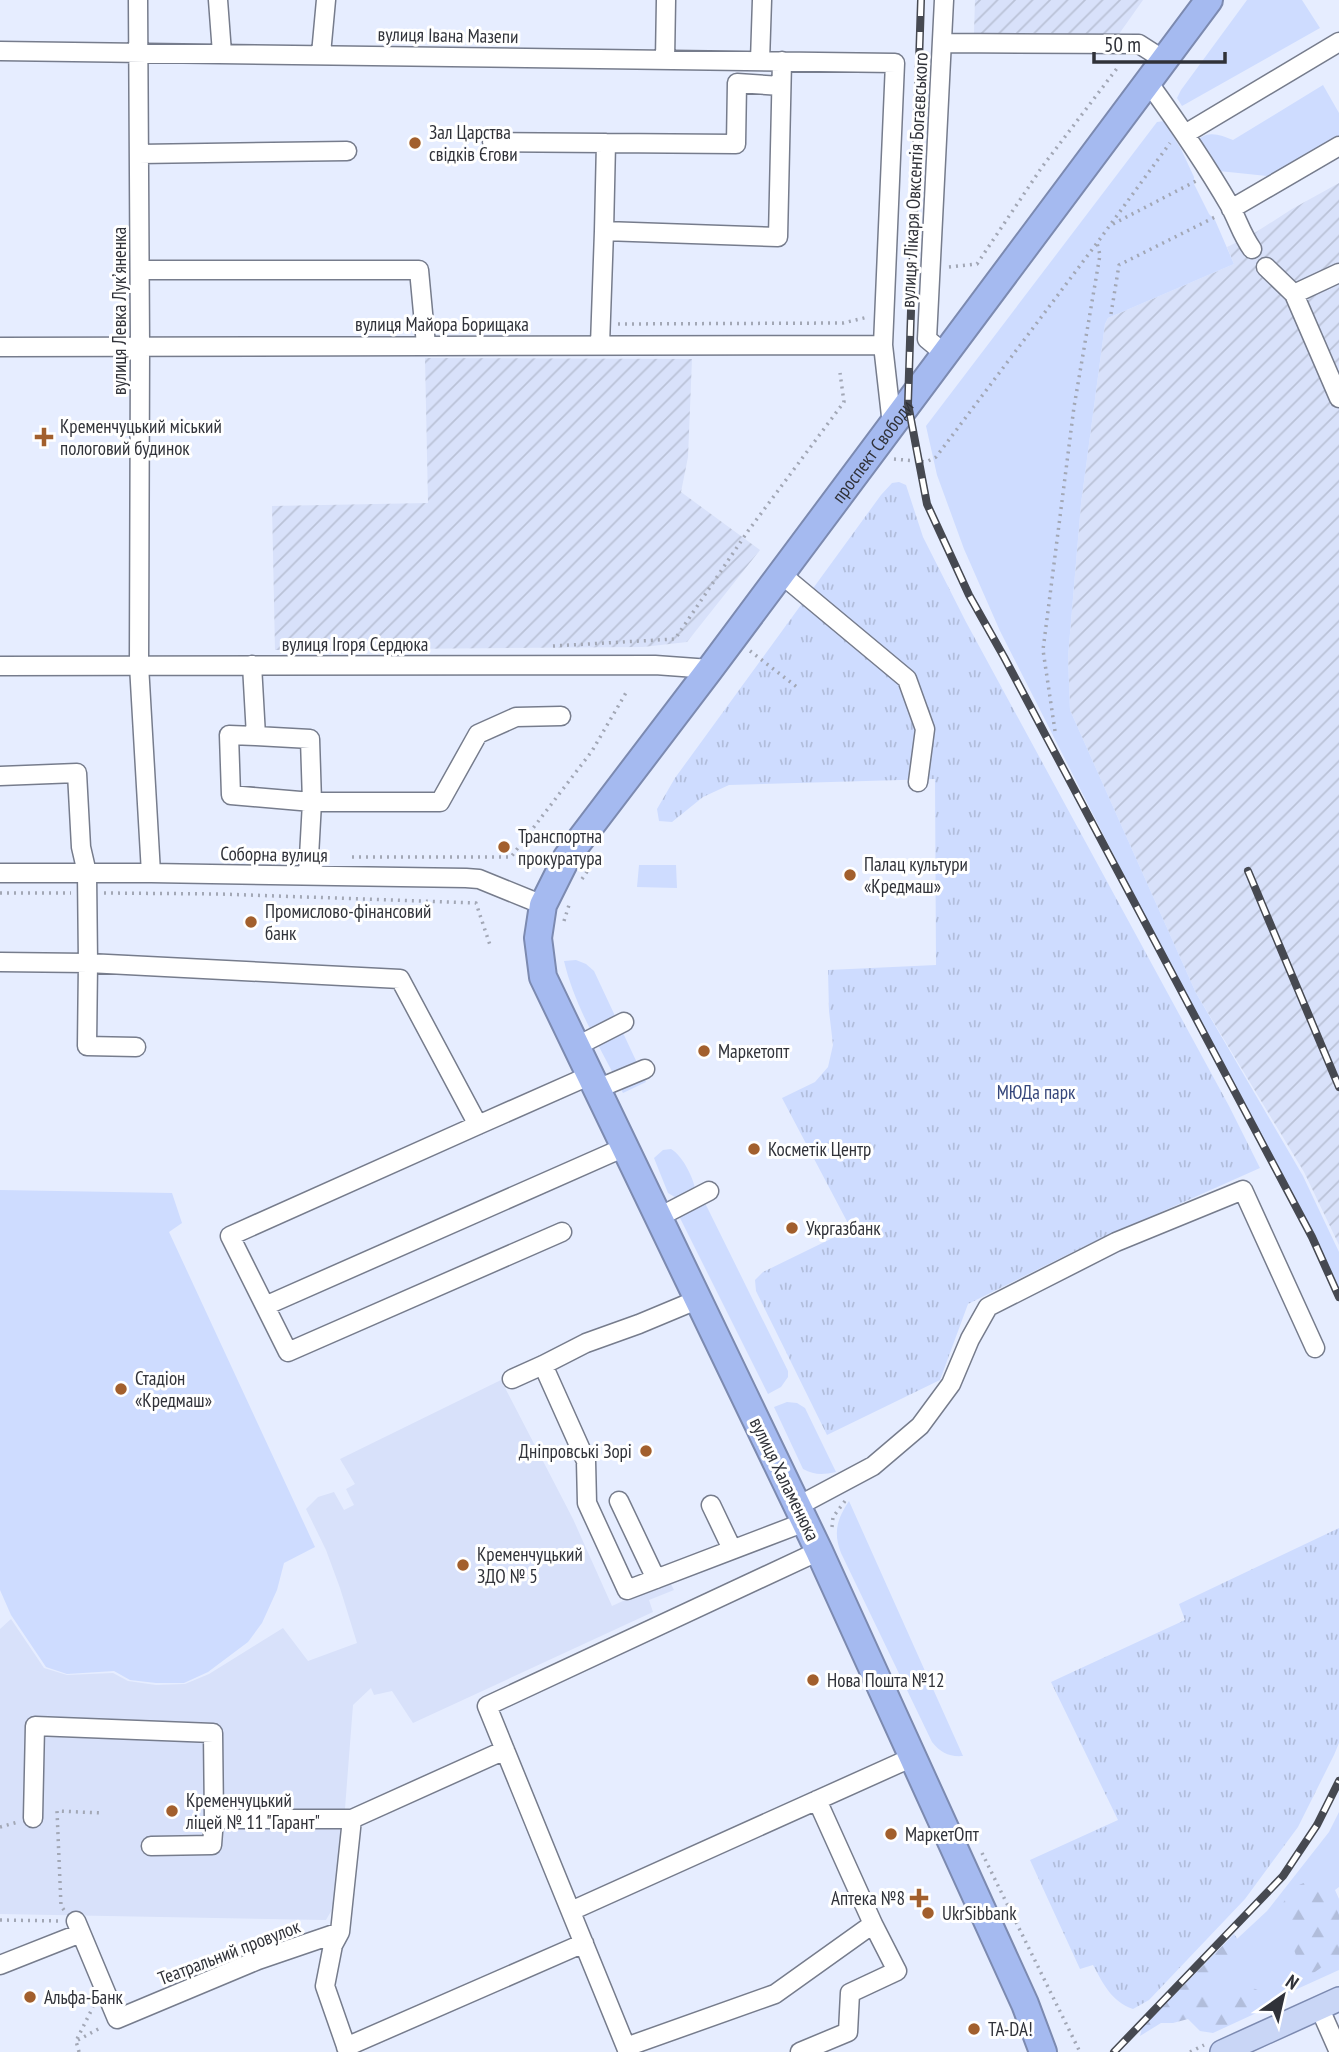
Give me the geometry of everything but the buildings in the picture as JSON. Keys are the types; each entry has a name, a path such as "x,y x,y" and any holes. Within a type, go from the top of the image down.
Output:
{"highway":[{"name":"проспект Свободи","path":"542,905 567,858 1209,0"},
{"name":"вулиця Халаменюка","path":"542,905 538,938 543,977 819,1551 1025,2004 1043,2052"}],"main road":[{"path":"1222,2052 1329,2004"}],"street":[{"name":"вулиця Левка Лукʼяненка","path":"138,0 141,345 139,665 151,873"},
{"path":"218,0 222,53"},
{"path":"321,54 326,0"},
{"path":"665,60 666,0"},
{"path":"760,61 762,0"},
{"name":"вулиця Лікаря Овксентія Богаєвського","path":"944,0 927,339 945,354"},
{"path":"1185,134 1339,42"},
{"path":"942,43 1139,44 1164,60"},
{"name":"вулиця Івана Мазепи","path":"0,51 895,63 883,345"},
{"path":"604,231 778,237 782,61"},
{"path":"1148,82 1185,134 1252,249"},
{"path":"492,142 736,144 737,83 781,86"},
{"path":"600,345 606,143"},
{"path":"1231,209 1339,146"},
{"path":"139,154 347,152"},
{"path":"1266,267 1294,294 1339,398"},
{"path":"140,270 419,270 426,345"},
{"path":"1294,294 1339,273"},
{"path":"883,345 892,425"},
{"name":"вулиця Майора Борищака","path":"0,347 883,345"},
{"path":"781,574 906,679 925,729 918,782"},
{"path":"253,665 256,736"},
{"name":"вулиця Ігоря Сердюка","path":"0,666 655,665 710,669"},
{"path":"308,875 313,802 310,740 229,735 231,795 313,802 440,802 478,734 516,718 561,716"},
{"path":"0,776 77,773 81,847 87,873 87,1046 136,1047"},
{"name":"Соборна вулиця","path":"0,873 479,879 542,905"},
{"path":"0,962 88,963 400,979 478,1125"},
{"path":"577,1046 624,1022"},
{"path":"562,1232 288,1352 230,1236 478,1125 594,1082 645,1069"},
{"path":"265,1306 625,1147"},
{"path":"543,1366 586,1461 586,1503 627,1590 732,1549 801,1514 873,1466 919,1426 951,1384 970,1339 988,1307 1116,1242 1243,1190 1315,1348"},
{"path":"659,1217 709,1191"},
{"path":"512,1379 586,1343 636,1332 699,1299"},
{"path":"619,1501 656,1579"},
{"path":"711,1505 732,1549"},
{"path":"819,1551 487,1706 627,2049 775,1994 873,1924"},
{"path":"33,1818 35,1726 213,1733 212,1845 151,1846"},
{"path":"214,1819 352,1819 505,1750"},
{"path":"571,1911 913,1757"},
{"path":"800,2052 848,2032 850,1993 897,1971 817,1800"},
{"path":"352,1819 340,1932 333,1945 325,1986 347,2050 584,1943"},
{"path":"0,1965 78,1927 117,2019"},
{"name":"Театральний провулок","path":"117,2019 258,1960 340,1932"},
{"path":"1329,2004 1339,2052"}],"path":[{"path":"894,459 926,462 936,457 1111,225 1170,142 1185,134"},
{"path":"1111,225 1209,173"},
{"path":"1111,314 1119,265 1231,209"},
{"path":"1055,731 1043,650 1074,407 1100,255 1097,243"},
{"path":"547,646 675,639 748,531 844,402 840,373"},
{"path":"750,651 797,687"},
{"path":"527,838 592,751 627,691"},
{"path":"0,893 220,894 476,903 490,945"},
{"path":"78,1927 61,1906 57,1811 102,1813"},
{"path":"0,1920 78,1927"},
{"path":"79,2052 76,2041 103,1986"},
{"path":"76,2041 117,2019"}],"shaded area":[{"path":"975,0 1143,0 1119,34 974,33"},
{"path":"1339,183 1339,1245 1304,1172 1196,993 1070,710 1068,657 1081,504 1105,324 1108,318 1234,264 1227,247"},
{"path":"425,358 692,359 688,457 681,492 760,550 687,642 643,647 275,650 272,506 428,503"},
{"path":"501,1380 573,1519 612,1606 669,1580 674,1590 649,1600 653,1612 413,1723 392,1691 374,1695 371,1688 353,1705 338,1899 326,1920 0,1914 0,1629 11,1619 44,1668 67,1675 113,1673 128,1681 156,1685 185,1684 209,1674 283,1628 308,1661 357,1643 326,1550 306,1509 318,1497 334,1492 344,1510 354,1505 346,1489 355,1484 340,1459"}],"green space":[{"path":"1247,0 1302,0 1320,28 1182,106 1177,98 1181,90"},
{"path":"1323,85 1339,113 1339,140 1277,177 1219,171 1198,140 1210,134 1233,140"},
{"path":"1164,121 1181,149 1194,177 1194,184 1209,214 1215,220 1234,264 1108,318 1105,324 1081,504 1068,657 1070,710 1196,993 1303,1176 1339,1252 1339,1293 1257,1128 1139,905 1000,631 964,549 937,475 926,426 1157,122"},
{"name":"МЮДа парк","path":"892,483 906,485 923,537 966,622 1260,1168 1087,1245 968,1304 940,1380 827,1435 756,1291 755,1280 763,1272 851,1229 782,1098 815,1082 828,1067 833,1045 828,970 936,965 935,779 729,785 703,797 672,822 659,821 657,809 675,778 881,495"},
{"path":"639,865 676,865 677,888 637,887"},
{"path":"576,960 594,971 646,1082 623,1093 582,1012 569,978 564,961"},
{"path":"671,1149 684,1163 695,1188 696,1194 680,1200 668,1193 654,1158 663,1150"},
{"name":"Стадіон «Кредмаш»","path":"0,1190 172,1193 182,1223 169,1232 315,1547 284,1563 277,1590 262,1623 248,1642 208,1672 184,1683 130,1680 114,1671 67,1674 46,1667 11,1615 0,1590"},
{"path":"700,1202 706,1205 788,1371 788,1377 781,1387 768,1394 679,1216"},
{"path":"787,1402 797,1403 805,1408 836,1472 819,1474 803,1469 774,1407"},
{"path":"849,1501 963,1756 946,1754 932,1742 841,1553 837,1539 838,1526"},
{"path":"1339,1528 1339,1743 1334,1755 1298,1827 1245,1899 1149,2000 1133,2009 1125,2006 1105,1986 1093,1965 1080,1969 1030,1860 1118,1820 1051,1682 1185,1620 1179,1604"},
{"path":"1339,1812 1339,1887 1335,1890 1339,1899 1339,1970 1207,2030 1182,1990 1267,1911 1329,1832"},
{"path":"1317,1879 1329,1883 1339,1915 1339,1962 1303,1976 1279,1913 1292,1890 1302,1883"},
{"path":"1234,1934 1240,1950 1235,1967 1212,1977 1201,1995 1253,1988 1267,1994 1265,2009 1213,2033 1200,2031 1188,2019 1161,2023 1140,2036 1142,2028"}],"railway":[{"path":"921,0 908,404 927,504 969,595 1312,1237 1339,1297"},
{"path":"1248,871 1339,1087"},
{"path":"1114,2052 1283,1876 1317,1825 1339,1781"}],"place":[{"name":"Зал Царства свідків Єгови","path":"415,143"},
{"name":"Кременчуцький міський пологовий будинок","path":"44,437"},
{"name":"Транспортна прокуратура","path":"504,847"},
{"name":"Палац культури «Кредмаш»","path":"850,875"},
{"name":"Промислово-фінансовий банк","path":"251,922"},
{"name":"Маркетопт","path":"704,1051"},
{"name":"Косметік Центр","path":"754,1149"},
{"name":"Укргазбанк","path":"792,1228"},
{"name":"Стадіон «Кредмаш»","path":"121,1389"},
{"name":"Дніпровські Зорі","path":"646,1451"},
{"name":"Кременчуцький ЗДО № 5","path":"463,1565"},
{"name":"Нова Пошта №12","path":"813,1680"},
{"name":"Кременчуцький ліцей № 11 \"Гарант\"","path":"172,1811"},
{"name":"МаркетОпт","path":"891,1834"},
{"name":"Аптека №8","path":"919,1898"},
{"name":"UkrSibbank","path":"928,1913"},
{"name":"Альфа-Банк","path":"30,1997"},
{"name":"TA-DA!","path":"974,2029"}]}
